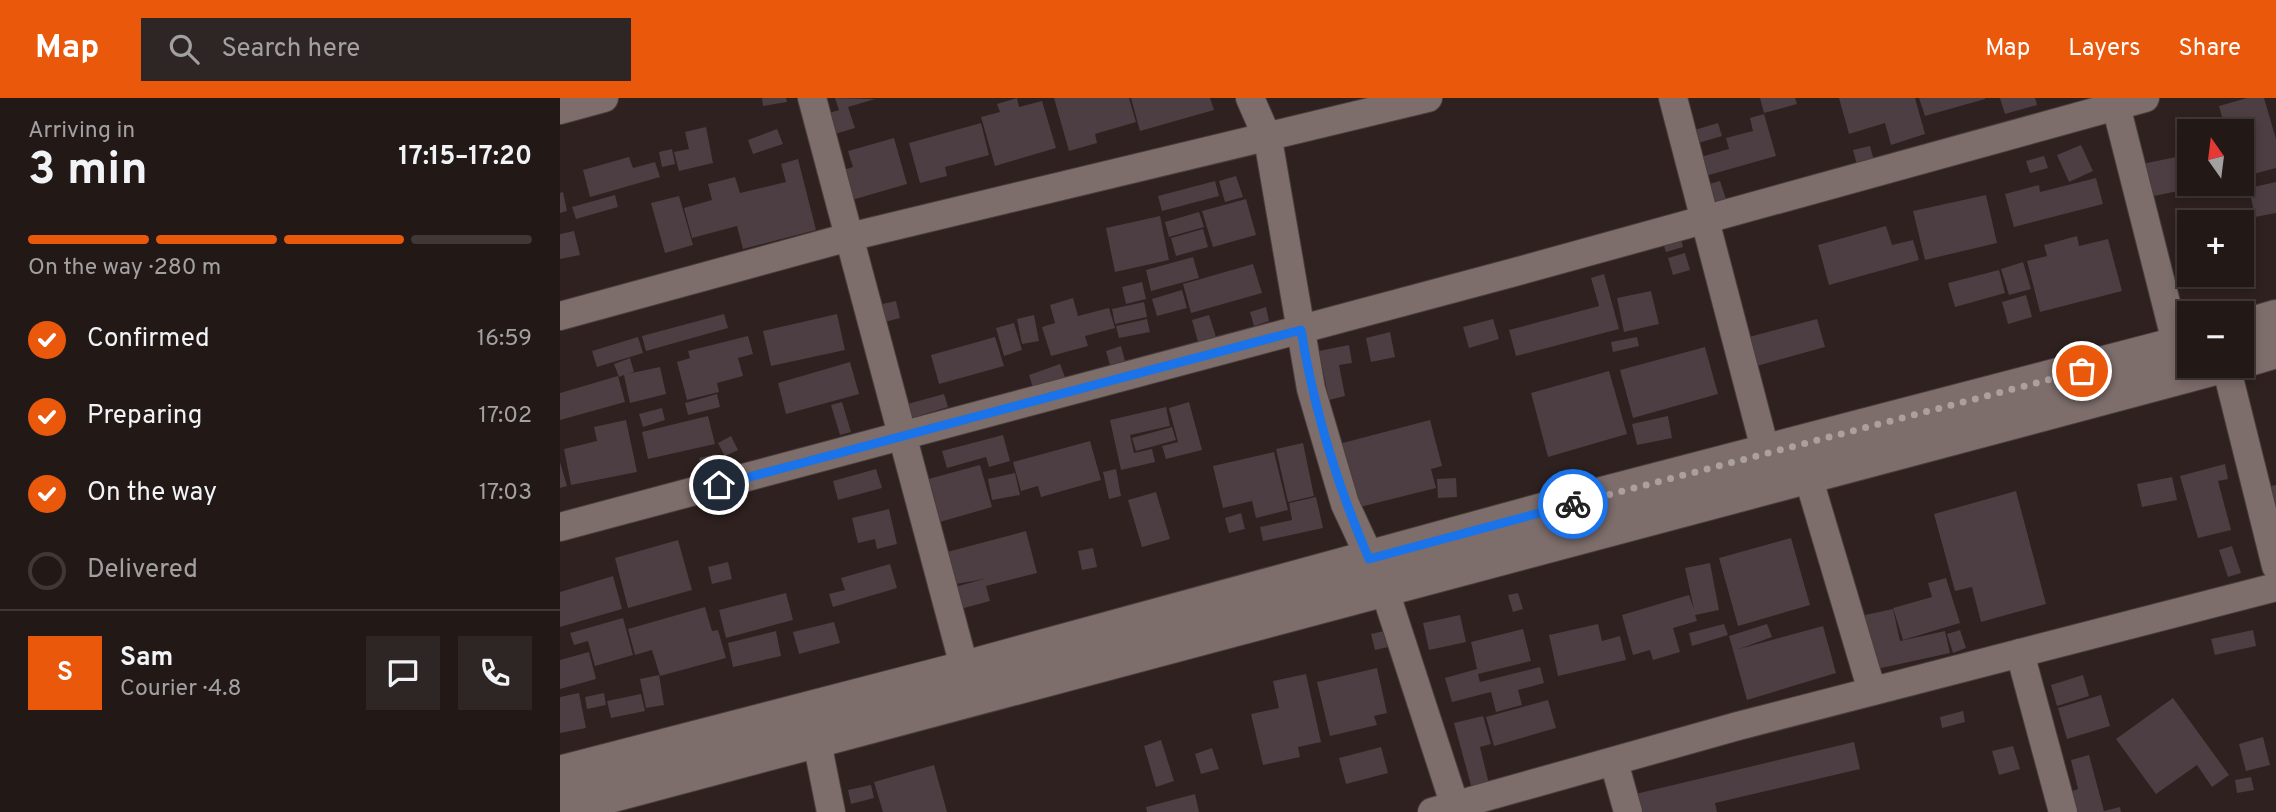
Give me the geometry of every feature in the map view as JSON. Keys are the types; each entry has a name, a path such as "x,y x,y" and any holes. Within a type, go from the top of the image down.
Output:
{"street":[{"path":"560,110 604,98"},
{"path":"812,98 965,670"},
{"path":"1250,98 1268,139 1311,388 1345,505 1377,574 1443,809 1872,691 2276,587"},
{"path":"560,316 849,237 1268,139 1429,98"},
{"path":"1673,98 1766,453"},
{"path":"560,527 1301,330 2115,102 2145,98"},
{"path":"2115,102 2177,323"},
{"path":"2254,325 2276,319"},
{"path":"560,775 813,724 1377,574 1766,453 2177,346"},
{"path":"2254,355 2276,349"},
{"path":"560,807 813,724 965,670 1807,473 2177,376"},
{"path":"2229,378 2276,566"},
{"path":"1807,473 1872,691"},
{"path":"2020,653 2063,812"},
{"path":"813,724 831,812"},
{"path":"1614,762 1628,812"}],"building":[{"path":"762,98 786,98 787,102 763,106"},
{"path":"835,98 875,99 848,107 855,128 825,137 819,116 839,110"},
{"path":"1017,98 1019,107 1042,101 1056,148 995,166 981,117 1000,112 997,104"},
{"path":"1054,98 1129,98 1136,122 1095,134 1097,143 1069,151"},
{"path":"1131,98 1210,98 1214,110 1140,131"},
{"path":"1760,98 1795,98 1797,104 1764,113"},
{"path":"1839,98 1915,98 1925,134 1891,145 1885,123 1849,134"},
{"path":"1919,98 1985,98 1985,99 1925,116"},
{"path":"2000,98 2035,98 2037,105 2005,114"},
{"path":"2247,98 2264,98 2276,139 2276,168 2254,174 2254,119 2223,119 2219,106"},
{"path":"1764,114 1776,156 1702,177 1697,158 1729,149 1726,138 1753,131 1750,118"},
{"path":"981,123 989,155 945,167 947,176 920,183 909,143"},
{"path":"1718,123 1722,136 1695,144 1691,131"},
{"path":"706,127 713,163 679,171 674,152 689,149 685,132"},
{"path":"777,129 783,144 753,154 748,140"},
{"path":"894,138 907,184 845,202 837,172 853,167 848,151"},
{"path":"2081,145 2093,171 2069,182 2057,155"},
{"path":"1870,146 1874,161 1857,165 1853,150"},
{"path":"672,149 675,164 662,167 659,152"},
{"path":"2044,156 2048,168 2030,173 2026,161"},
{"path":"629,157 633,168 655,162 660,177 590,197 583,170"},
{"path":"2177,157 2177,191 2139,199 2132,166"},
{"path":"798,159 816,230 743,249 737,226 692,238 684,208 712,200 708,184 735,177 740,193 786,182 781,164"},
{"path":"1236,176 1243,197 1225,202 1219,181"},
{"path":"2096,178 2103,204 2014,227 2005,194 2039,185 2040,192"},
{"path":"1215,181 1219,196 1162,211 1158,196"},
{"path":"1720,181 1726,199 1710,204 1705,185"},
{"path":"2276,182 2276,213 2255,217 2251,196 2254,196 2254,187"},
{"path":"563,192 567,211 560,213 560,193"},
{"path":"615,195 618,207 576,219 572,207"},
{"path":"1986,195 1997,243 1925,260 1913,211"},
{"path":"679,196 693,245 665,253 651,203"},
{"path":"1246,199 1256,235 1213,247 1202,211"},
{"path":"1199,212 1204,227 1169,237 1165,222"},
{"path":"1160,216 1169,260 1115,272 1106,228"},
{"path":"1886,226 1892,245 1913,240 1919,260 1829,285 1818,245"},
{"path":"1203,229 1208,247 1176,256 1171,238"},
{"path":"574,231 580,255 560,259 560,234"},
{"path":"1680,235 1683,247 1666,252 1662,240"},
{"path":"2077,236 2079,246 2108,239 2122,291 2040,312 2027,261 2047,256 2044,245"},
{"path":"1685,253 1690,270 1673,275 1668,258"},
{"path":"1193,257 1199,278 1151,291 1146,270"},
{"path":"2023,262 2031,289 2009,295 2001,269"},
{"path":"1253,264 1262,293 1191,313 1183,284"},
{"path":"1999,270 2005,293 1955,307 1948,283"},
{"path":"1604,274 1619,329 1516,356 1509,330 1599,306 1591,278"},
{"path":"1142,282 1146,299 1126,304 1122,287"},
{"path":"1182,290 1187,308 1157,316 1152,299"},
{"path":"1651,291 1659,324 1624,332 1617,298"},
{"path":"2026,295 2032,317 2008,324 2002,302"},
{"path":"1073,298 1078,316 1109,308 1115,328 1085,336 1088,346 1051,356 1042,327 1055,323 1050,305"},
{"path":"896,301 900,318 877,324 873,306"},
{"path":"1144,302 1147,317 1115,324 1112,309"},
{"path":"1266,307 1269,321 1254,326 1250,312"},
{"path":"724,314 728,328 646,351 642,336"},
{"path":"837,314 845,350 771,366 763,331"},
{"path":"1034,315 1039,341 1022,344 1017,319"},
{"path":"1209,315 1216,337 1198,342 1192,320"},
{"path":"1147,319 1150,332 1119,338 1116,326"},
{"path":"1493,319 1499,339 1469,348 1463,327"},
{"path":"1817,319 1825,347 1753,367 1745,338"},
{"path":"1014,323 1022,350 1004,356 996,328"},
{"path":"1390,332 1395,357 1371,362 1366,338"},
{"path":"748,336 753,354 738,358 743,376 717,383 719,392 687,400 677,362 690,358 688,351"},
{"path":"638,337 643,353 597,367 592,351"},
{"path":"995,337 1004,366 939,384 931,355"},
{"path":"1637,337 1639,346 1613,352 1611,342"},
{"path":"1349,345 1352,363 1339,365 1345,396 1329,400 1319,351"},
{"path":"1121,346 1125,361 1110,365 1106,351"},
{"path":"1705,347 1718,394 1633,418 1620,370"},
{"path":"630,358 634,372 627,374 660,367 666,394 630,403 624,375 619,377 614,364"},
{"path":"850,362 859,394 786,414 778,383"},
{"path":"1060,364 1066,380 1034,391 1029,375"},
{"path":"1609,371 1627,434 1548,457 1531,393"},
{"path":"618,376 625,402 560,420 560,393"},
{"path":"717,394 720,407 688,415 685,403"},
{"path":"944,394 948,407 905,420 900,406"},
{"path":"842,402 851,432 840,435 831,405"},
{"path":"1189,402 1202,450 1166,459 1162,446 1178,442 1169,408"},
{"path":"1166,407 1170,426 1130,435 1134,453 1152,449 1155,462 1121,470 1110,420"},
{"path":"662,408 665,420 643,427 639,414"},
{"path":"708,416 715,444 648,459 642,432"},
{"path":"1668,416 1672,438 1637,445 1632,424"},
{"path":"626,420 637,472 571,485 564,449 597,441 594,427"},
{"path":"1430,420 1442,466 1431,469 1436,488 1352,509 1335,445"},
{"path":"1172,427 1176,440 1136,451 1132,438"},
{"path":"1003,435 1010,461 989,467 986,457 947,468 942,451"},
{"path":"731,436 738,450 725,456 718,443"},
{"path":"1090,441 1101,480 1041,497 1038,486 1021,491 1013,462"},
{"path":"1303,443 1314,496 1288,502 1276,449"},
{"path":"1274,452 1288,510 1256,518 1252,501 1223,508 1213,466"},
{"path":"717,454 721,468 704,473 699,458"},
{"path":"560,462 567,486 560,488"},
{"path":"2225,464 2228,479 2218,481 2231,530 2198,538 2180,476"},
{"path":"980,465 992,507 933,524 921,481"},
{"path":"876,469 882,488 838,500 833,481"},
{"path":"1116,469 1121,496 1109,499 1103,472"},
{"path":"1015,473 1020,495 992,500 988,479"},
{"path":"2172,477 2177,500 2142,507 2137,484"},
{"path":"1456,478 1457,497 1438,498 1437,479"},
{"path":"2276,485 2276,504 2269,505 2265,487"},
{"path":"2016,491 2046,604 1981,622 1972,587 1955,591 1934,514"},
{"path":"1156,492 1170,539 1142,547 1128,500"},
{"path":"1316,497 1323,528 1263,541 1260,527 1292,520 1289,503"},
{"path":"889,509 897,544 877,549 875,539 858,543 852,518"},
{"path":"1241,513 1245,529 1229,533 1225,518"},
{"path":"1026,531 1037,573 986,586 990,601 953,611 947,589 984,579 956,584 947,552"},
{"path":"1791,538 1810,605 1738,626 1719,558"},
{"path":"678,540 692,590 628,608 615,558"},
{"path":"2232,546 2241,573 2228,577 2219,550"},
{"path":"1093,548 1097,567 1082,570 1078,551"},
{"path":"728,562 732,579 712,584 708,567"},
{"path":"1710,563 1719,610 1695,615 1697,621 1673,628 1680,652 1653,660 1650,650 1633,655 1622,615 1689,595 1694,609 1685,568"},
{"path":"890,564 897,588 833,607 829,594 845,590 841,578"},
{"path":"613,576 622,609 560,627 560,592"},
{"path":"1946,578 1960,623 1903,640 1893,608 1932,597 1928,583"},
{"path":"786,593 793,620 726,638 719,610"},
{"path":"1518,593 1523,609 1513,612 1508,595"},
{"path":"705,607 712,631 718,630 726,658 660,676 652,650 635,655 628,629"},
{"path":"1893,609 1900,641 1945,631 1950,653 1872,670 1860,616"},
{"path":"1460,615 1466,642 1429,650 1423,623"},
{"path":"623,618 633,655 595,666 588,641 574,645 570,633"},
{"path":"834,622 840,643 799,654 793,632"},
{"path":"1598,624 1602,641 1620,636 1626,660 1558,676 1549,635"},
{"path":"1724,624 1728,635 1692,646 1689,633"},
{"path":"1767,624 1772,637 1739,649 1823,626 1836,673 1747,700 1729,636"},
{"path":"1523,629 1531,661 1478,674 1480,682 1540,667 1544,683 1518,690 1522,705 1496,712 1491,692 1452,702 1445,678 1477,669 1471,642"},
{"path":"1960,630 1966,648 1953,653 1947,634"},
{"path":"2253,630 2256,646 2215,655 2211,639"},
{"path":"776,631 781,656 733,667 728,643"},
{"path":"1384,631 1388,647 1375,650 1371,634"},
{"path":"589,652 596,679 560,689 560,660"},
{"path":"1377,668 1387,713 1374,716 1377,725 1330,736 1317,682"},
{"path":"1306,674 1321,742 1298,747 1300,757 1263,765 1251,714 1279,708 1273,681"},
{"path":"659,675 664,705 646,708 640,679"},
{"path":"2083,675 2089,696 2057,706 2051,685"},
{"path":"579,693 586,728 560,733 560,697"},
{"path":"604,693 606,705 587,709 585,697"},
{"path":"641,694 645,711 611,718 607,701"},
{"path":"2101,695 2110,726 2067,739 2058,708"},
{"path":"2173,698 2229,775 2212,787 2197,765 2156,794 2116,739"},
{"path":"1548,700 1556,728 1494,746 1486,717"},
{"path":"1963,711 1965,722 1942,728 1940,717"},
{"path":"1483,716 1491,744 1480,747 1489,784 1472,789 1454,723"},
{"path":"2263,737 2270,765 2246,771 2239,744"},
{"path":"1161,740 1174,781 1156,787 1144,746"},
{"path":"1854,742 1860,769 1715,803 1717,812 1631,812 1627,796"},
{"path":"2013,746 2020,769 1999,775 1992,751"},
{"path":"1381,747 1388,773 1346,784 1339,758"},
{"path":"1212,748 1219,769 1201,774 1195,754"},
{"path":"2089,755 2104,811 2120,807 2121,812 2074,812 2069,792 2078,789 2071,760"},
{"path":"934,765 947,812 883,812 874,782"},
{"path":"2251,777 2254,790 2237,793 2235,780"},
{"path":"871,785 874,798 851,804 848,790"},
{"path":"1195,794 1199,812 1147,812 1146,807"}],"way so far":[{"path":"1573,504 2082,371"}],"route":[{"path":"719,485 1301,330 1311,388 1345,505 1369,559 1573,504"}]}
